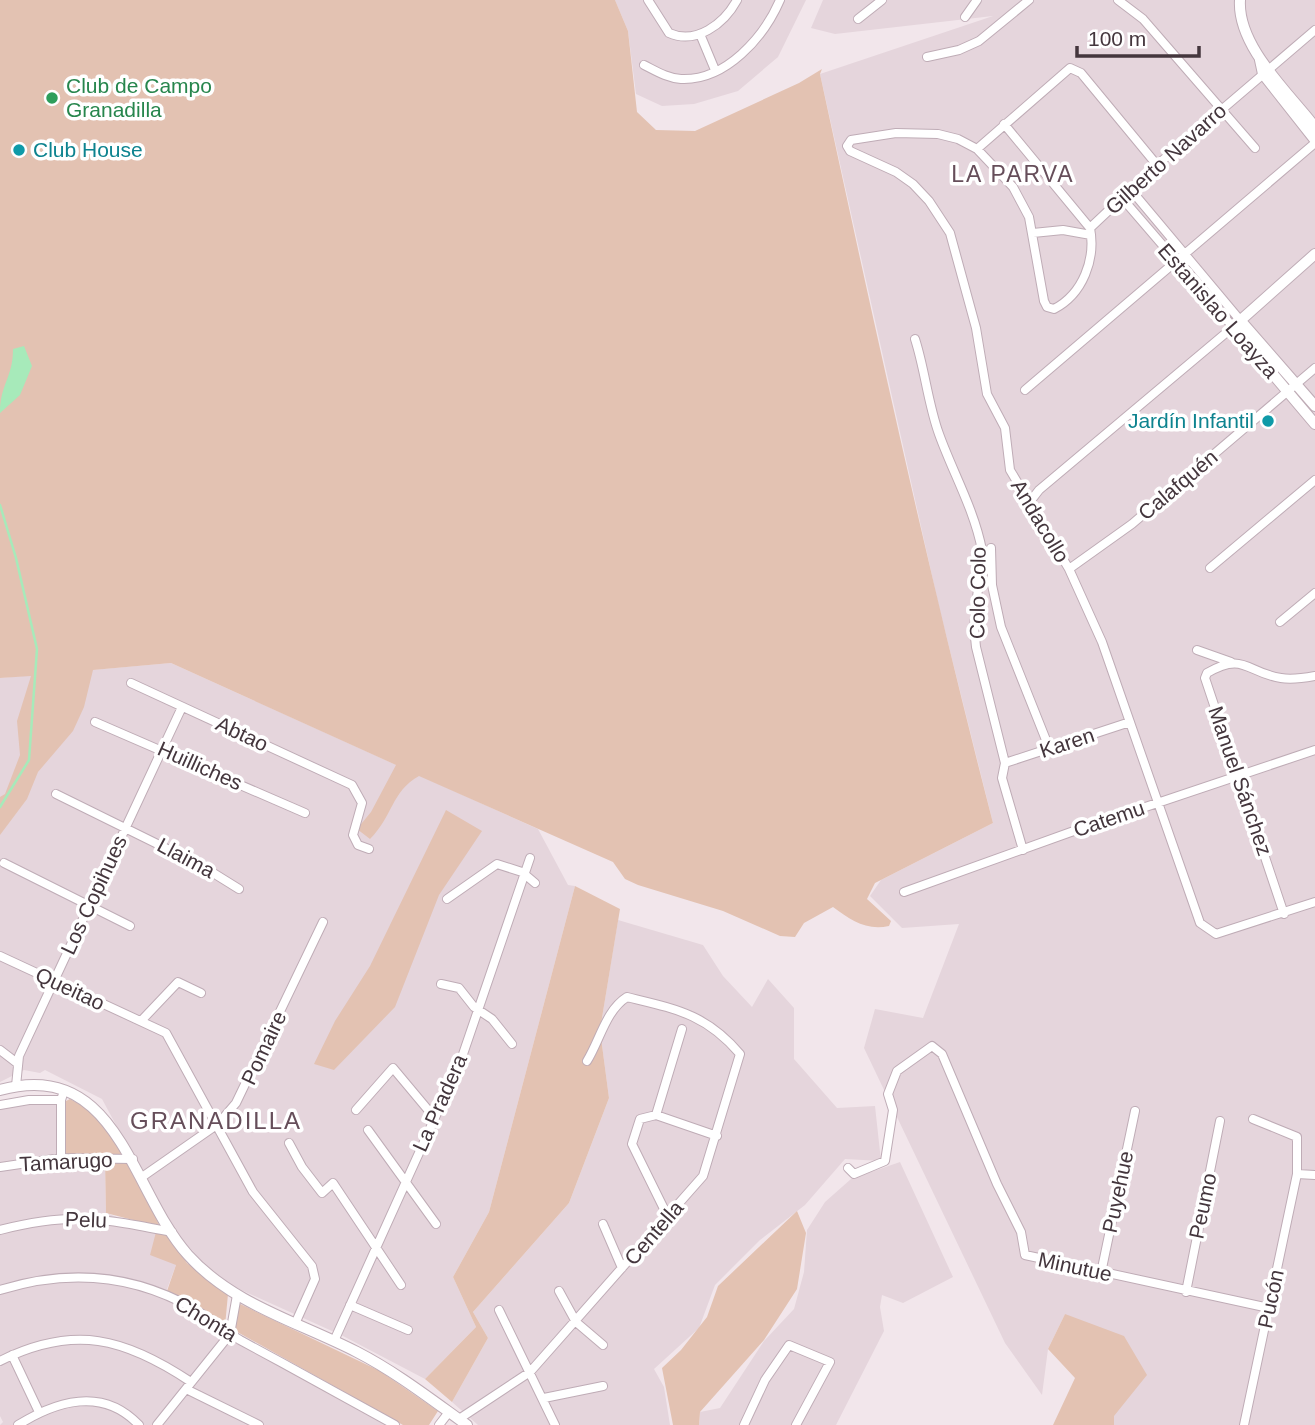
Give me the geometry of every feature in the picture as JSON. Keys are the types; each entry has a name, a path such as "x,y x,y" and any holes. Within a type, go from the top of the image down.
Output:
{"street":[{"path":"648,0 669,33 678,37 700,34 720,21 737,0"},
{"path":"644,65 681,79 715,71 752,45 780,0"},
{"path":"858,19 882,0"},
{"path":"965,17 977,0"},
{"path":"927,57 959,50 979,41 1029,0"},
{"path":"1118,0 1143,19 1255,148"},
{"path":"1025,390 1186,256 1315,141 1267,72 1242,27 1240,0"},
{"name":"Gilberto Navarro","path":"1033,233 1044,301 1047,307 1054,309 1070,297 1082,281 1091,255 1091,231 1157,165 1315,30"},
{"path":"700,34 715,71"},
{"path":"1091,231 1033,233 1030,217 1013,187 977,149 1070,68 1082,73 1157,165"},
{"path":"1267,72 1315,127"},
{"path":"1004,124 1091,231"},
{"name":"Andacollo","path":"977,149 958,139 913,133 848,142 850,151 896,172 913,184 929,201 950,233 975,328 987,394 1004,428 1010,470 1069,569 1102,642 1200,923 1216,934 1284,914"},
{"name":"Estanislao Loayza","path":"1130,190 1186,256 1287,392 1315,424"},
{"name":"Estanislao Loayza","path":"1122,198 1177,262 1315,406"},
{"path":"1029,503 1039,490 1315,254"},
{"name":"Colo Colo","path":"915,339 938,432 972,513 982,550 974,627 976,647 1005,763 1002,778 1023,850"},
{"name":"Calafquén","path":"1069,569 1132,524 1315,368"},
{"path":"1210,568 1315,480"},
{"name":"Colo Colo","path":"992,548 992,585 1001,627 1051,750"},
{"path":"1280,622 1315,593"},
{"path":"1197,650 1283,679 1315,676"},
{"name":"Manuel Sánchez","path":"1234,662 1210,671 1205,678 1240,774 1284,914"},
{"name":"Abtao","path":"131,683 352,785 362,803 353,835 358,845 369,849"},
{"name":"Los Copihues","path":"16,1086 17,1063 182,707"},
{"name":"Huilliches","path":"95,722 305,813"},
{"name":"Karen","path":"1005,763 1130,722"},
{"name":"Catemu","path":"904,892 1315,750"},
{"name":"Llaima","path":"56,794 202,866 239,889"},
{"name":"La Pradera","path":"334,1341 461,1060 484,986 530,858"},
{"path":"4,863 130,926"},
{"path":"447,899 497,864 524,873 535,883"},
{"path":"1284,914 1315,902"},
{"name":"Pomaire","path":"142,1177 218,1124 248,1085 323,922"},
{"name":"Queitao","path":"0,956 166,1033 218,1124"},
{"path":"141,1021 178,982 201,993"},
{"path":"440,984 458,989 478,1010 492,1019 512,1044"},
{"name":"Centella","path":"463,1422 530,1372 704,1176 740,1054 724,1035 687,1012 627,997 614,1005 587,1061"},
{"path":"656,1115 682,1029"},
{"name":"Minutue","path":"848,1168 854,1174 885,1161 892,1110 888,1094 892,1083 897,1071 932,1046 942,1054 997,1184 1021,1232 1026,1255 1269,1308"},
{"path":"0,1050 17,1063"},
{"path":"356,1110 393,1068 434,1117"},
{"path":"0,1090 36,1084 99,1113 133,1159 172,1232 203,1270 237,1295 385,1368 463,1422"},
{"path":"0,1105 63,1096"},
{"path":"61,1158 63,1096"},
{"name":"Puyehue","path":"1101,1273 1135,1111"},
{"path":"668,1217 632,1144 640,1119 656,1115 717,1136"},
{"name":"Pucón","path":"1244,1425 1297,1174 1297,1137 1253,1119"},
{"name":"Peumo","path":"1186,1292 1220,1121"},
{"path":"218,1124 253,1192 287,1231 315,1272 295,1324"},
{"path":"368,1130 436,1224"},
{"path":"289,1143 302,1167 322,1193 333,1184 401,1285"},
{"name":"Tamarugo","path":"0,1167 61,1158 133,1159"},
{"path":"1297,1174 1315,1175"},
{"name":"Pelu","path":"0,1230 35,1221 96,1217 172,1232"},
{"path":"603,1224 622,1268"},
{"name":"Chonta","path":"0,1290 29,1281 66,1276 107,1277 154,1290 196,1310 230,1334 396,1425"},
{"path":"559,1290 576,1322 603,1345"},
{"path":"157,1425 230,1334 237,1295"},
{"path":"351,1304 408,1330"},
{"path":"499,1310 555,1425"},
{"path":"0,1361 59,1340 111,1342 151,1357 189,1385 259,1425"},
{"path":"744,1425 753,1402 785,1347 794,1345 830,1362 796,1425"},
{"path":"12,1355 39,1412"},
{"path":"544,1398 603,1386"},
{"path":"18,1425 39,1412 62,1403 88,1400 114,1406 139,1425"},
{"path":"439,1425 449,1412"}],"shaded area":[{"name":"Club de Campo Granadilla","path":"0,0 615,0 628,31 637,112 656,130 695,131 799,83 822,69 820,74 903,450 993,823 875,883 867,899 891,921 889,926 866,926 833,907 804,923 795,937 780,936 723,911 638,885 625,879 613,862 419,776 403,789 370,839 357,829 371,812 396,765 171,663 93,670 84,707 73,731 38,772 27,799 0,835 0,797 5,794 20,755 17,721 31,676 0,678"},
{"path":"615,0 806,0 778,57 738,91 694,104 662,106 636,94 628,31"},
{"path":"823,0 1315,0 1315,1425 1114,1425 1113,1416 1065,1314 1048,1349 1042,1395 1005,1343 864,1048 875,1009 923,1018 959,924 902,928 870,896 881,880 993,823 939,607 820,74 993,16 835,34 811,28"},
{"path":"24,346 32,366 20,395 0,413 13,349"},
{"path":"171,663 538,829 568,885 575,886 489,1212 453,1277 476,1327 425,1379 343,1336 219,1280 171,1227 102,1099 45,1070 40,1073 24,1070 0,1082 0,678"},
{"path":"446,810 482,831 439,895 395,1007 334,1070 314,1064 335,1021 370,966"},
{"path":"575,886 620,909 600,1030 609,1098 569,1203 473,1312 488,1338 452,1402 425,1379 476,1327 453,1277 489,1212"},
{"path":"618,920 703,945 723,976 752,1007 768,979 794,1008 794,1059 837,1108 875,1106 881,1161 845,1159 805,1205 760,1240 715,1285 699,1328 654,1369 664,1387 670,1425 478,1425 452,1402 488,1338 473,1312 569,1203 609,1098 600,1030"},
{"path":"70,1099 90,1110 127,1157 64,1156 64,1102"},
{"path":"59,1102 105,1161 106,1213 156,1232 176,1265 164,1297 391,1425 0,1425 3,1422 0,1416 0,1108"},
{"path":"105,1161 129,1161 160,1227 106,1213"},
{"path":"900,1162 953,1277 903,1303 882,1295 880,1307 884,1331 836,1425 699,1425 700,1412 720,1408 764,1341 794,1309 804,1272 807,1230 825,1202 851,1179"},
{"path":"797,1211 806,1233 797,1289 764,1340 700,1412 699,1425 673,1425 662,1368 681,1350 707,1317 718,1286"},
{"path":"156,1232 167,1235 187,1263 228,1294 225,1326 167,1291 176,1265 150,1255"},
{"path":"236,1302 380,1371 438,1411 429,1425 403,1425 232,1329"},
{"path":"1065,1314 1124,1336 1147,1375 1114,1416 1114,1425 1053,1425 1075,1378 1048,1349"}],"waterway":[{"path":"0,505 16,558 37,649 29,760 0,807"}],"place":[{"name":"Club de Campo Granadilla","path":"52,98"},
{"name":"Club House","path":"19,150"},
{"name":"Jardín Infantil","path":"1268,421"}],"district":[{"name":"LA PARVA","path":"1013,174"},
{"name":"GRANADILLA","path":"216,1121"}]}
